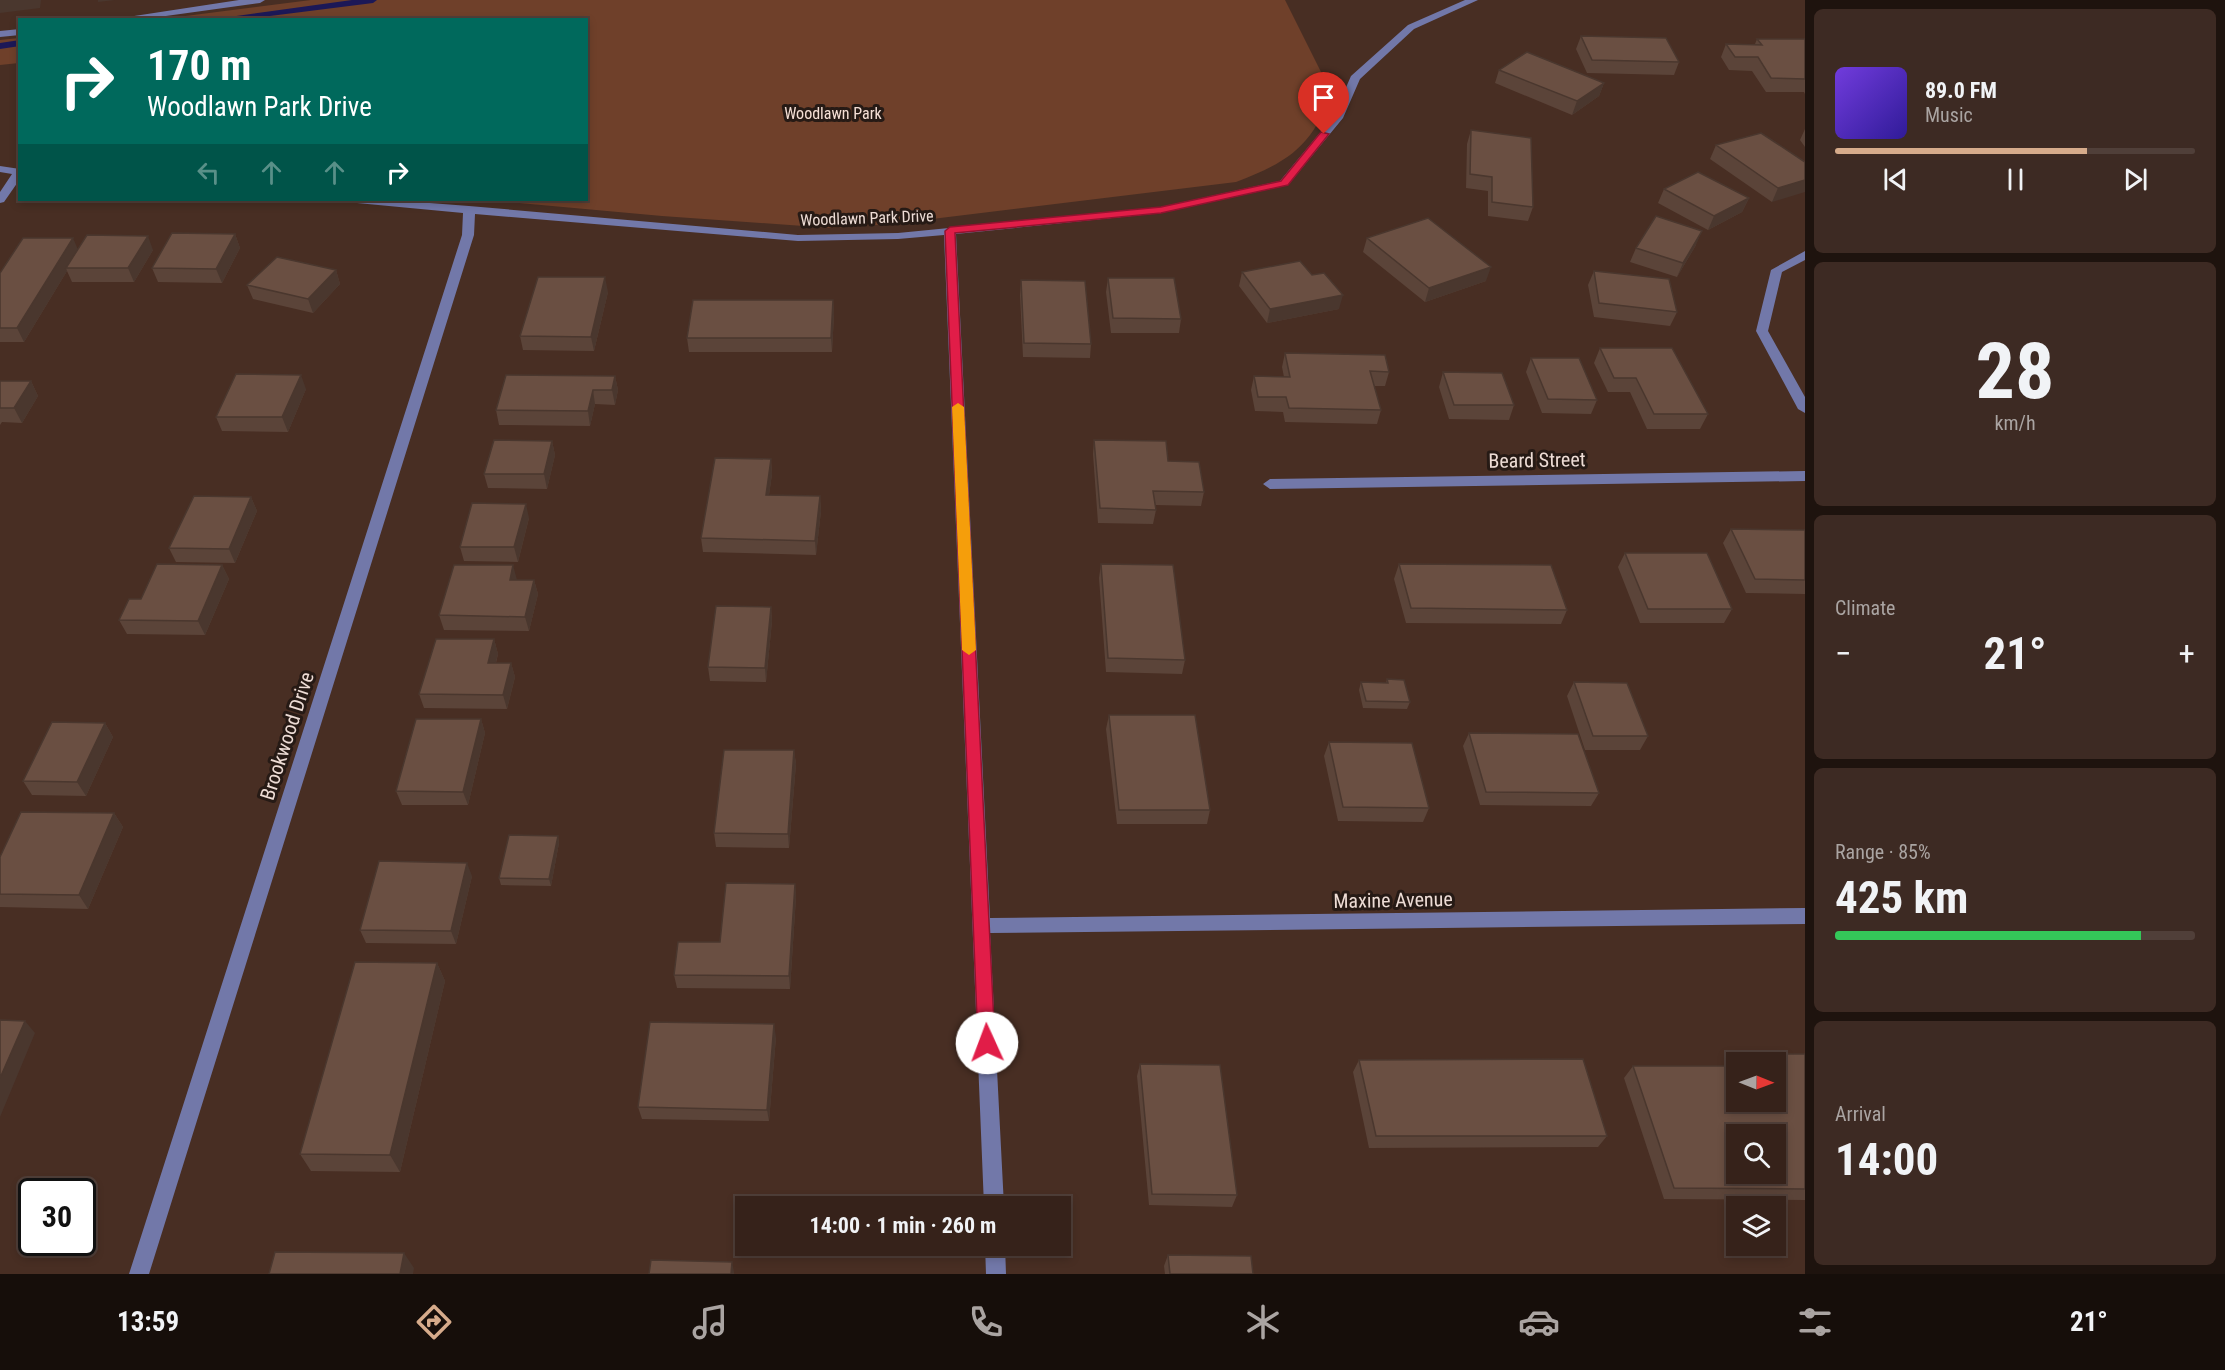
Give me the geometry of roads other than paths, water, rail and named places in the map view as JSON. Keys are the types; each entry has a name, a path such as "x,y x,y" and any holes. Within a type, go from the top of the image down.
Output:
{"street":[{"path":"127,18 260,0"},
{"name":"Woodlawn Park Drive","path":"369,201 798,238 898,236 1161,210 1284,183 1338,118 1355,78 1411,27 1473,0"},
{"path":"0,34 18,32"},
{"path":"0,169 18,172"},
{"path":"0,200 18,173"},
{"name":"Brookwood Drive","path":"139,1274 468,235 469,209"},
{"path":"950,231 994,1196"},
{"path":"1805,255 1777,270 1762,331 1805,409"},
{"name":"Beard Street","path":"1270,484 1805,476"},
{"name":"Maxine Avenue","path":"982,926 1805,916"},
{"path":"995,1256 996,1274"}],"waterway":[{"path":"228,18 373,0"},
{"path":"0,46 18,43"}],"park label":[{"name":"Woodlawn Park","path":"833,113"}]}
